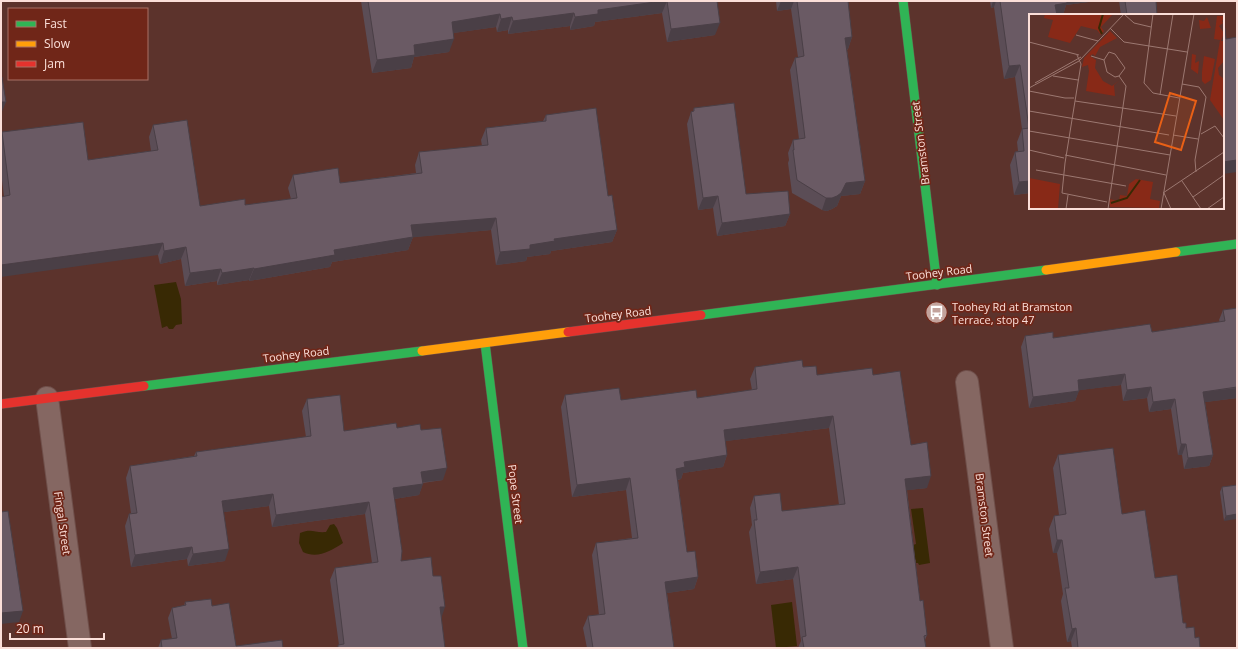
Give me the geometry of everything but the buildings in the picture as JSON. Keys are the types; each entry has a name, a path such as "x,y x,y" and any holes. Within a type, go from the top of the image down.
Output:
{"main road":[{"name":"Bramston Street","path":"904,1 937,285"},
{"name":"Toohey Road","path":"1,404 937,285 1237,244"},
{"name":"Pope Street","path":"485,343 523,648"}],"street":[{"name":"Bramston Street","path":"968,382 1002,648"},
{"name":"Fingal Street","path":"47,398 80,648"}],"shaded area":[{"path":"176,282 181,299 182,324 176,325 173,329 169,329 167,326 162,328 154,285"},
{"path":"923,508 930,563 919,565 916,563 916,560 911,558 913,545 916,544 911,509"},
{"path":"334,524 343,543 324,553 313,555 303,552 299,543 300,533 310,531 326,532 330,525"},
{"path":"792,602 797,646 776,648 771,605"}],"traffic: fast":[{"path":"903,1 937,285"},
{"path":"1176,252 1237,244"},
{"path":"701,315 1046,270"},
{"path":"485,343 523,648"},
{"path":"144,386 422,351"}],"traffic: slow":[{"path":"1046,270 1176,252"},
{"path":"422,351 568,332"}],"traffic: jam":[{"path":"568,332 701,315"},
{"path":"1,404 144,386"}],"place":[{"name":"Toohey Rd at Bramston Terrace, stop 47","path":"937,312"}]}
